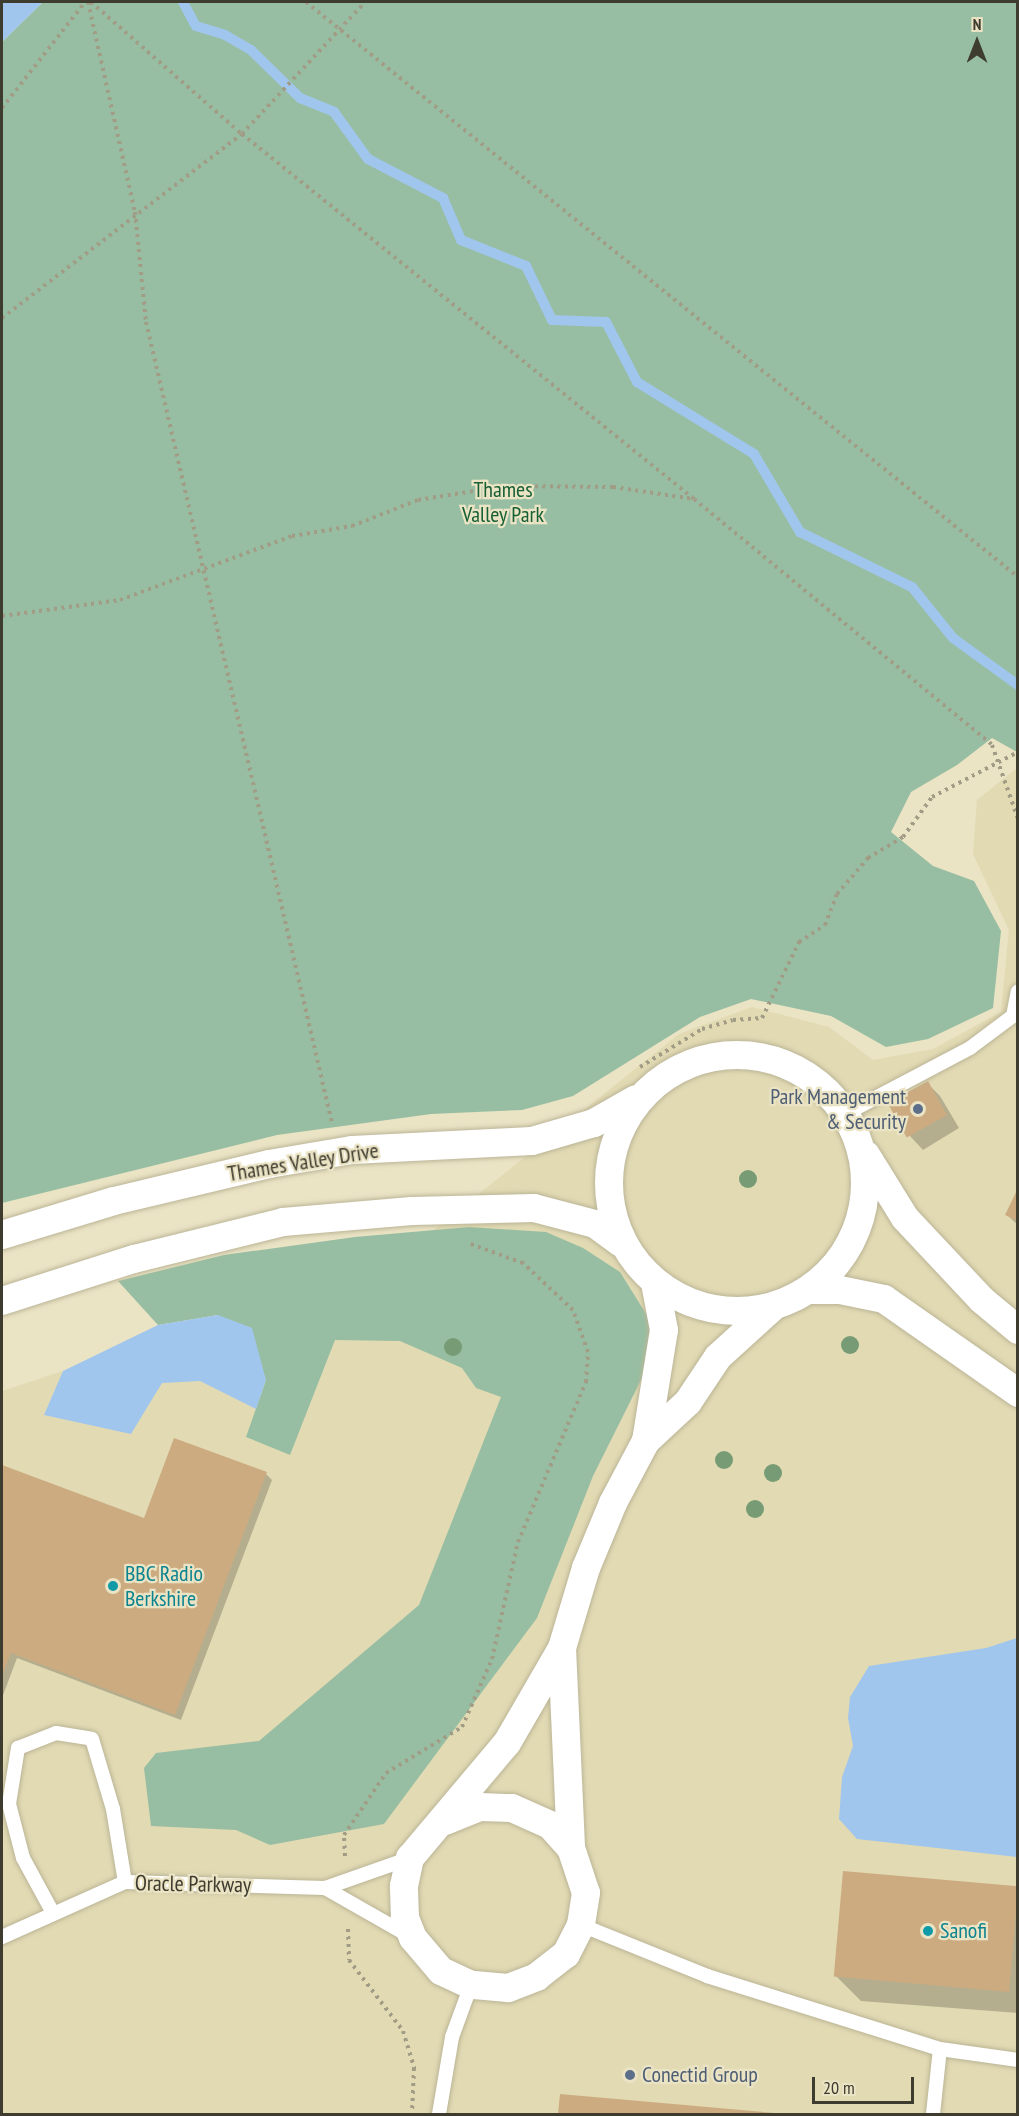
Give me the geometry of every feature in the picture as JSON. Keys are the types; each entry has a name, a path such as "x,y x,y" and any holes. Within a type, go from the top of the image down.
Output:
{"street":[{"name":"Thames Valley Drive","path":"2,1235 114,1200 269,1164 352,1150 532,1141 594,1123 638,1098 681,1066 717,1055 766,1057 805,1073 832,1096 861,1145"},
{"path":"621,1243 609,1205 613,1142 638,1098"},
{"path":"646,1441 688,1402 718,1357 773,1307 810,1290 840,1260 860,1222 866,1190 861,1145"},
{"path":"861,1145 905,1218 982,1300 1017,1330"},
{"path":"2,1301 134,1259 283,1222 412,1211 534,1208 595,1224 621,1243 655,1283 708,1308 728,1312 773,1307"},
{"path":"562,1648 571,1848 586,1893 581,1926 566,1954 537,1977 508,1988 471,1985 441,1971 413,1938 405,1918 404,1886 410,1858 507,1743 562,1648 586,1568 613,1503 646,1441 664,1330 655,1283"},
{"path":"810,1290 840,1290 884,1299 1017,1393"},
{"path":"441,1823 480,1807 512,1808 550,1825 571,1848"}],"lane":[{"path":"843,1115 970,1048 1013,1016 1017,991"},
{"path":"53,1912 23,1858 9,1804 18,1748 56,1733 92,1739 113,1809 125,1881"},
{"name":"Oracle Parkway","path":"2,1937 125,1881 325,1888 410,1858"},
{"name":"Oracle Parkway","path":"325,1888 413,1938"},
{"path":"581,1926 707,1976 940,2049 1017,2060"},
{"path":"439,2115 452,2037 471,1985"},
{"path":"933,2115 940,2049"}],"path":[{"path":"2,108 88,2"},
{"path":"88,2 242,135 694,499 992,745 1017,819"},
{"path":"88,2 135,212 147,322 328,1110"},
{"path":"306,2 1017,577"},
{"path":"2,318 135,212 242,135 365,2"},
{"path":"2,616 120,600 292,536 352,526 418,500 505,486 613,487 694,499"},
{"path":"637,1069 702,1029 733,1020 762,1018 799,942 825,925 837,894 868,858 903,837 933,797 1017,752"},
{"path":"344,1835 386,1773 462,1727 492,1659 518,1542 586,1382 588,1352 573,1310 523,1263 456,1240"},
{"path":"349,1960 403,2031 414,2068 412,2115"}],"shaded area":[{"path":"1017,768 1017,2114 2,2114 2,1391 391,1264 679,1034 752,1007 829,1027 873,1060 933,1049 1001,1012 1009,930 973,854 977,800"}],"green space":[{"name":"Thames Valley Park","path":"43,2 1017,2 1017,752 992,738 957,765 911,792 891,832 933,866 974,881 1001,931 993,1008 928,1039 886,1047 831,1016 751,999 700,1017 573,1096 522,1110 431,1114 277,1135 2,1203 2,42"},
{"path":"469,1227 546,1232 583,1248 620,1272 653,1325 650,1362 593,1476 537,1618 384,1824 270,1845 236,1830 151,1826 144,1768 156,1753 259,1741 419,1605 501,1397 476,1388 462,1368 400,1341 335,1340 290,1455 246,1437 266,1380 218,1315 158,1325 118,1281 224,1255 355,1237"}],"water":[{"path":"2,2 43,2 2,42"},
{"path":"218,1315 252,1328 266,1380 256,1409 200,1381 162,1383 131,1434 44,1415 63,1371 158,1325"},
{"path":"1017,1638 1017,1857 857,1839 839,1819 842,1777 853,1746 848,1718 850,1697 869,1666 986,1648"}],"building":[{"name":"Park Management & Security","path":"928,1081 947,1115 907,1137 888,1103"},
{"path":"1018,1188 1018,1221 1005,1215"},
{"name":"BBC Radio Berkshire","path":"174,1438 267,1472 175,1715 11,1653 2,1676 2,1465 144,1518"},
{"name":"Sanofi","path":"843,1871 1018,1886 1009,1992 834,1977"},
{"path":"560,2094 774,2113 774,2114 558,2114"}],"waterway":[{"path":"183,2 196,26 225,35 251,50 300,98 334,112 368,159 443,198 461,240 526,266 552,320 606,322 637,382 754,454 800,532 912,587 953,638 1018,685"}],"place":[{"name":"Park Management & Security","path":"918,1109"},
{"name":"BBC Radio Berkshire","path":"113,1586"},
{"name":"Sanofi","path":"928,1931"},
{"name":"Conectid Group","path":"630,2075"}]}
